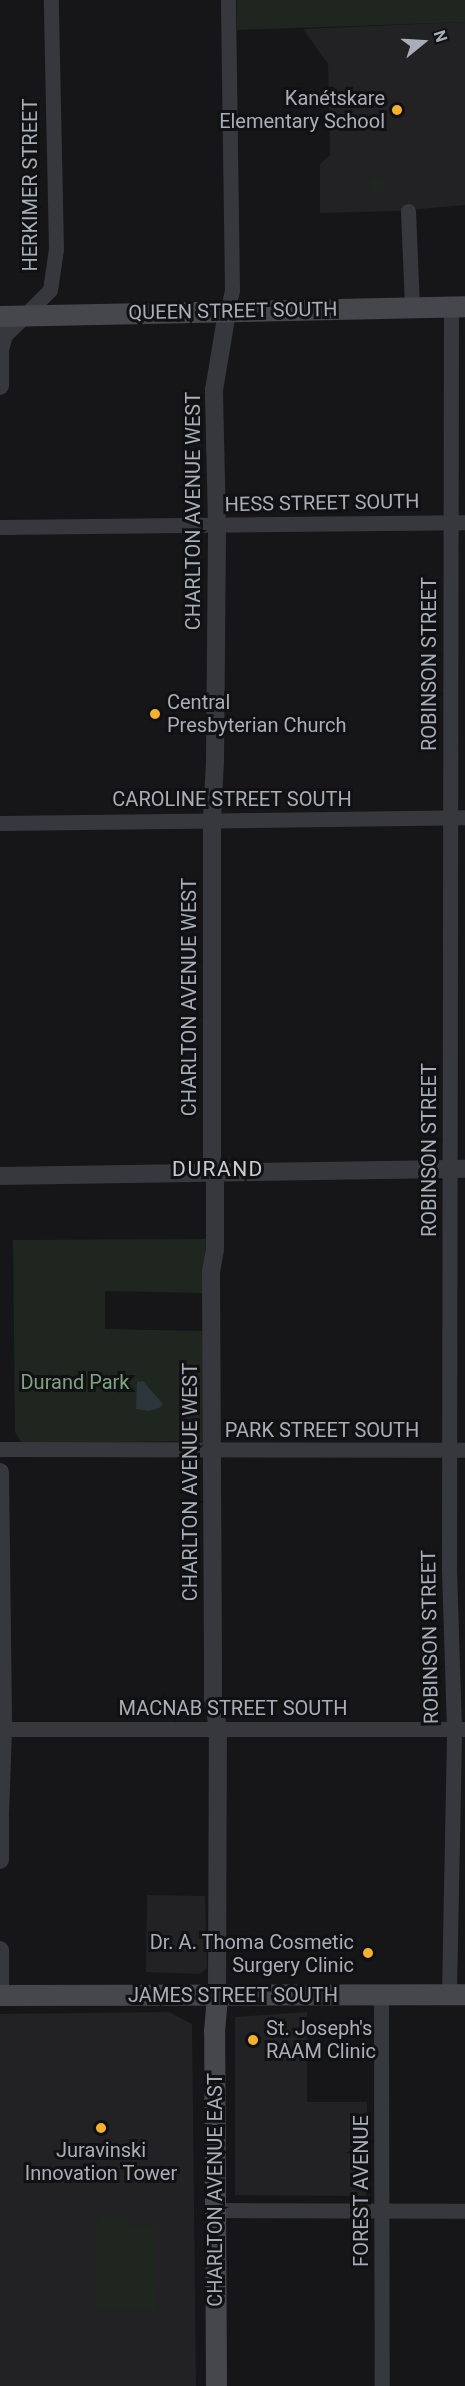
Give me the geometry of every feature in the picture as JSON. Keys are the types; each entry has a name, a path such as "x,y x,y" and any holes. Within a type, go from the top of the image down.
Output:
{"main road":[{"name":"QUEEN STREET SOUTH","path":"0,316 458,306"},
{"name":"CHARLTON AVENUE EAST","path":"216,2386 213,2031 217,1994"},
{"name":"JAMES STREET SOUTH","path":"0,1995 457,1994"}],"street":[{"name":"HERKIMER STREET","path":"0,386 0,350 4,335 50,290 56,249 51,0"},
{"name":"CHARLTON AVENUE WEST","path":"217,1994 218,1730 213,1699 211,1272 214,1250 212,820 215,761 217,525 214,390 232,290 228,0"},
{"path":"408,212 412,307"},
{"name":"ROBINSON STREET","path":"457,1994 459,1729 457,1450 458,306"},
{"name":"HESS STREET SOUTH","path":"0,527 458,522"},
{"name":"CAROLINE STREET SOUTH","path":"0,823 458,817"},
{"path":"0,1176 457,1170"},
{"name":"PARK STREET SOUTH","path":"0,1449 457,1450"},
{"path":"0,1472 0,1860"},
{"name":"MACNAB STREET SOUTH","path":"1,1729 459,1729"},
{"path":"0,1950 0,1995"},
{"name":"FOREST AVENUE","path":"381,1995 382,2386"},
{"path":"216,2211 465,2211"}],"shaded area":[{"name":"Kanétskare Elementary School","path":"465,22 465,205 397,211 320,213 320,164 330,155 328,64 303,29"},
{"path":"143,1381 163,1404 159,1408 149,1411 136,1409 137,1382"},
{"path":"147,1895 205,1896 207,1967 200,1974 146,1972"},
{"path":"169,2012 192,2024 196,2386 0,2386 0,2014"},
{"path":"307,2012 307,2102 367,2102 366,2196 235,2195 235,2017"}],"green space":[{"path":"237,0 465,0 465,22 237,30"},
{"path":"373,176 381,176 386,181 384,192 373,194 368,189 368,181"},
{"name":"Durand Park","path":"206,1239 204,1293 105,1291 105,1329 203,1331 203,1441 22,1443 15,1432 13,1240"},
{"path":"127,2214 129,2227 154,2225 156,2310 95,2311 96,2223 100,2216"}],"place":[{"name":"Kanétskare Elementary School","path":"397,110"},
{"name":"Central Presbyterian Church","path":"155,714"},
{"name":"Dr. A. Thoma Cosmetic Surgery Clinic","path":"368,1953"},
{"name":"St. Joseph's RAAM Clinic","path":"253,2040"},
{"name":"Juravinski Innovation Tower","path":"101,2128"}],"district":[{"name":"DURAND","path":"218,1169"}]}
